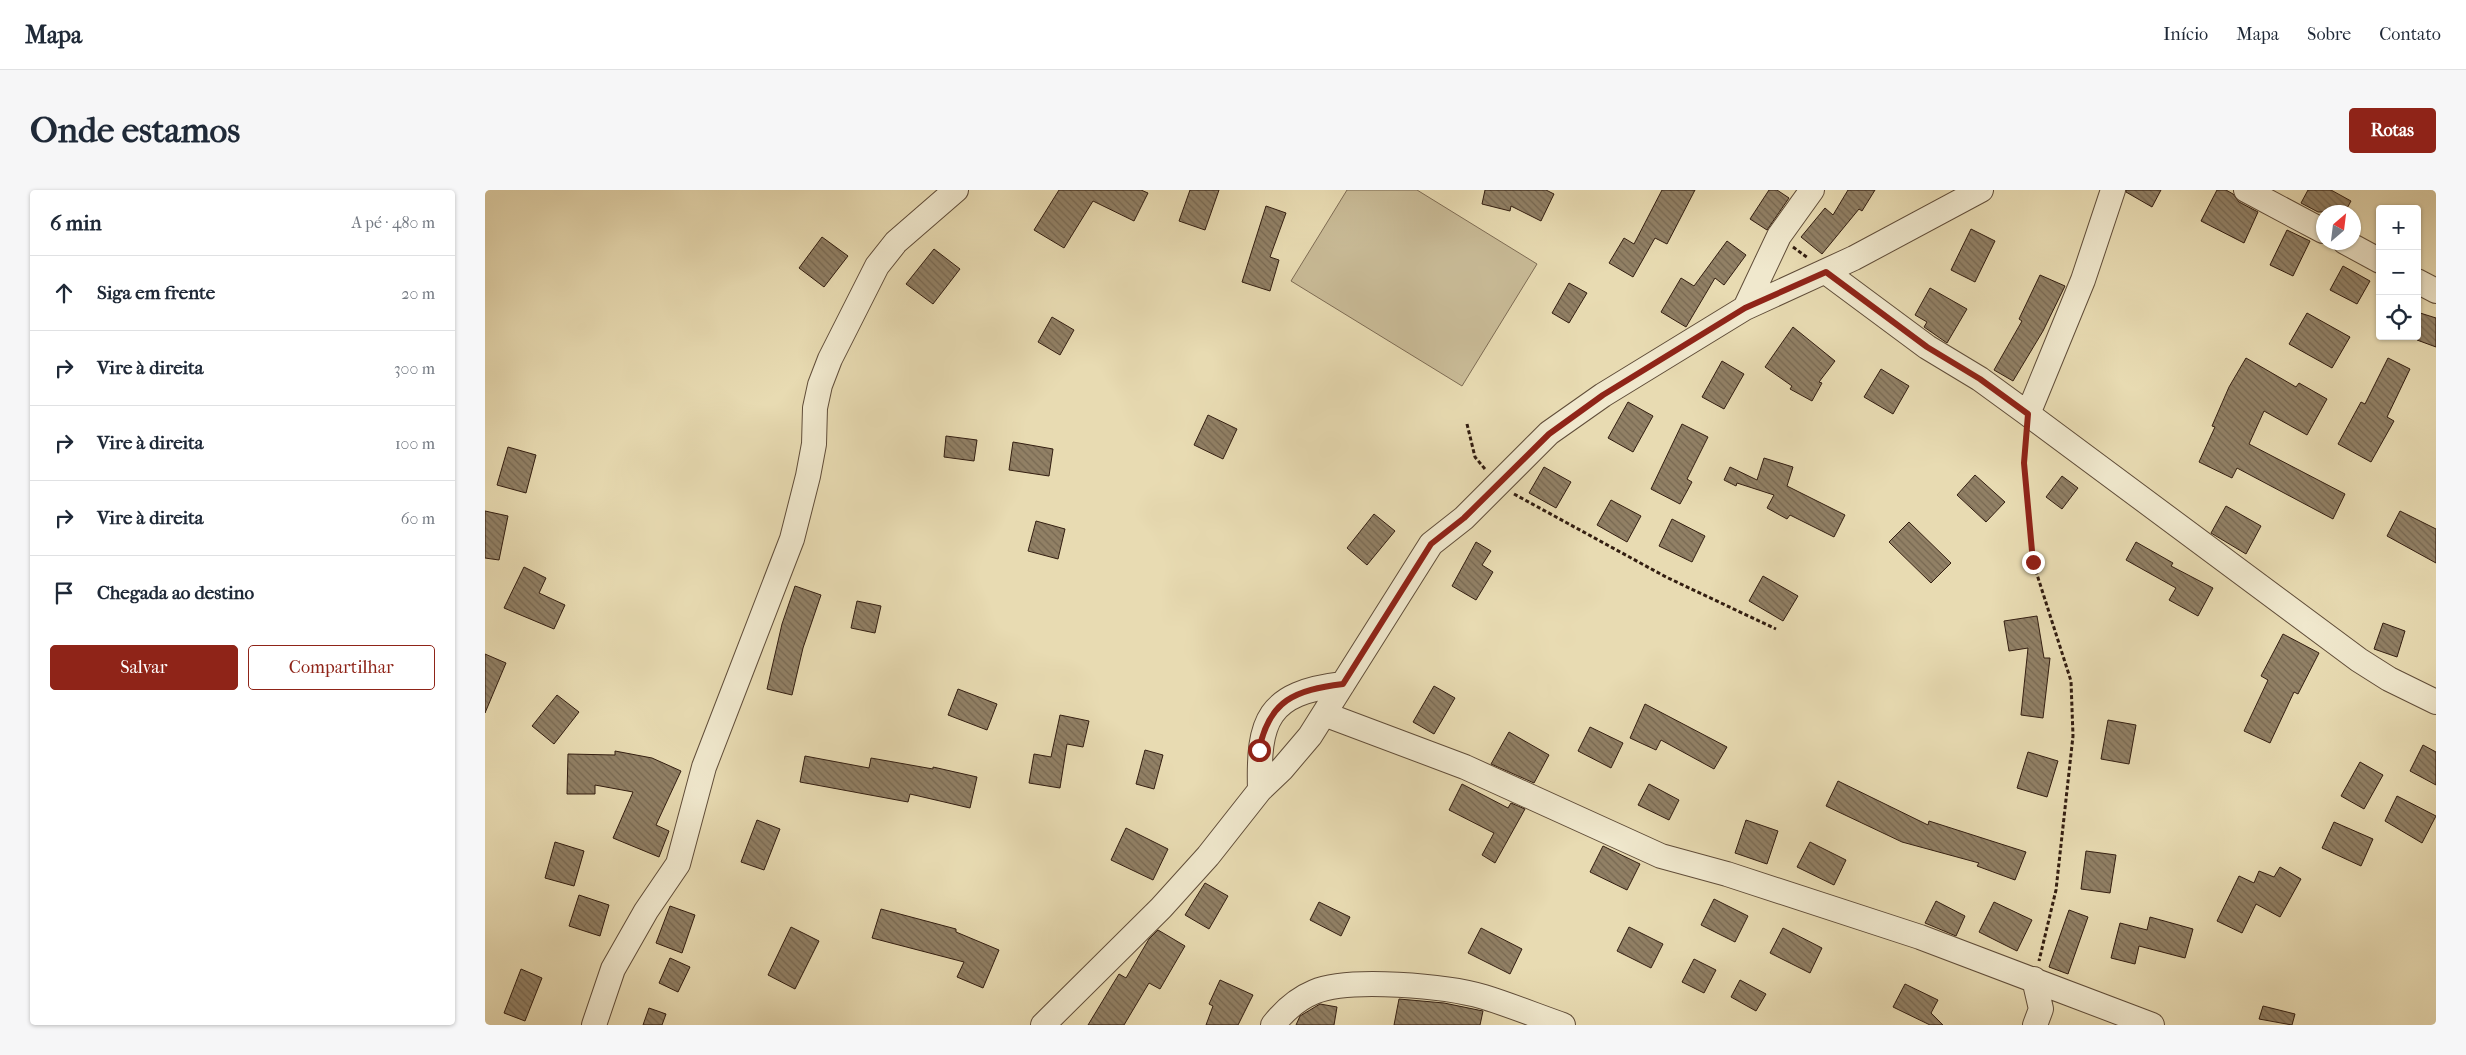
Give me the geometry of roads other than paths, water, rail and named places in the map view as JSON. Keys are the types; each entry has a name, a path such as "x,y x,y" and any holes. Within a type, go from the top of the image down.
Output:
{"street":[{"path":"594,1025 613,969 680,857 704,767 792,539 814,444 815,408 820,385 830,359 877,266 896,242 956,190"},
{"path":"1745,308 1779,236 1812,190"},
{"path":"1043,1025 1161,908 1208,856 1260,790 1310,736 1431,544 1464,518 1557,428 1603,395 1745,308 1826,272 1981,190"},
{"path":"2028,414 2083,280 2113,190"},
{"path":"2246,190 2316,227"},
{"path":"2360,250 2376,259"},
{"path":"1826,272 1927,347 1980,379 2359,660 2389,679 2436,702"},
{"path":"2421,283 2436,291"},
{"path":"1260,790 1259,750 1265,725 1274,710 1304,692 1319,687 1343,684"},
{"path":"1324,714 1465,767 1661,856 1727,874 1920,938 2034,979 2152,1025"},
{"path":"2034,979 2041,1009 2035,1025"},
{"path":"1273,1025 1297,1001 1315,991 1333,987 1377,983 1431,988 1482,996 1563,1025"}]}
